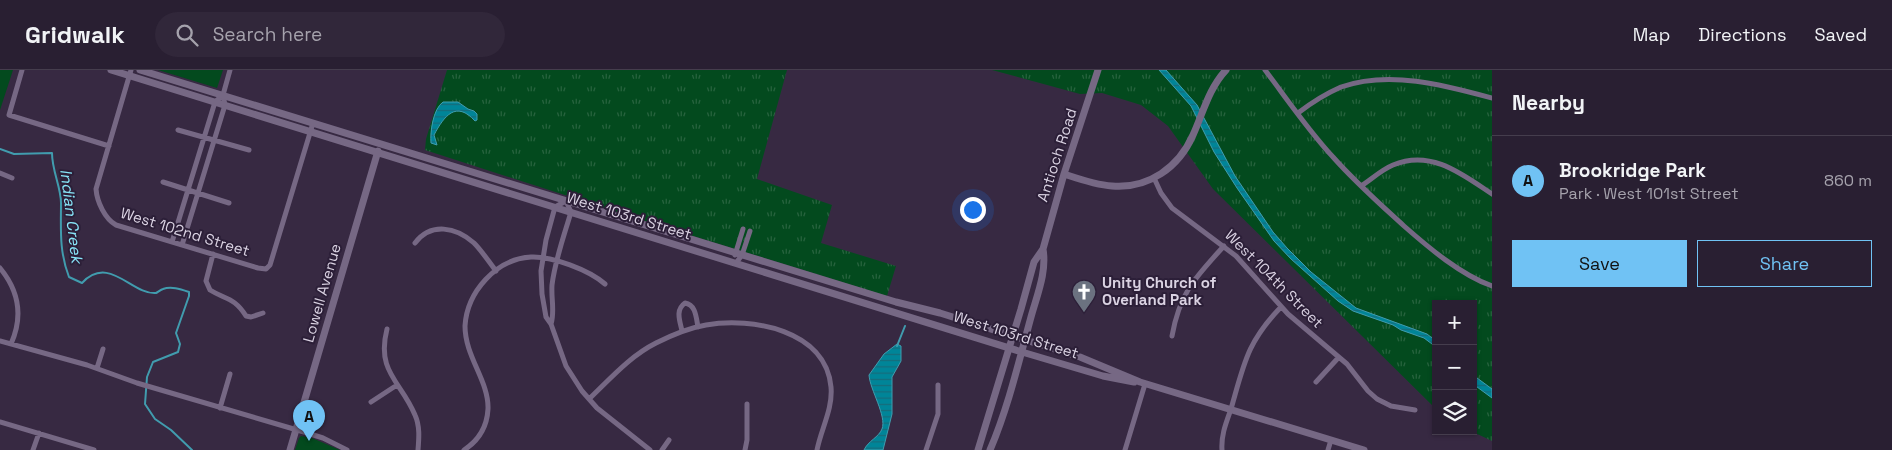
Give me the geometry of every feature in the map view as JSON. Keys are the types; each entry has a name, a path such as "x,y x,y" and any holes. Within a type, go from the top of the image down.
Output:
{"main road":[{"name":"West 103rd Street","path":"111,70 130,73 377,153 1022,352 1116,379 1143,383"},
{"name":"West 103rd Street","path":"140,70 1013,336 1080,357 1143,383 1364,450"},
{"name":"Antioch Road","path":"978,450 1010,348 1034,262 1043,249 1064,174 1098,70"},
{"path":"1064,174 1111,186 1133,185 1154,178 1172,166 1185,151 1213,88 1226,70"},
{"name":"Lowell Avenue","path":"290,450 380,144"},
{"name":"Antioch Road","path":"991,450 1022,352 1041,281 1045,259 1043,249"},
{"path":"1110,369 1116,379"}],"street":[{"path":"22,70 8,115 109,146 130,73"},
{"path":"182,245 225,105 223,95 230,70"},
{"path":"1265,70 1333,157 1361,186 1433,250 1456,266 1492,286"},
{"path":"1298,113 1315,100 1336,89 1355,82 1373,79 1412,80 1492,98"},
{"path":"172,242 215,102 223,95"},
{"path":"310,132 313,123"},
{"path":"178,130 249,150"},
{"name":"West 102nd Street","path":"109,146 96,189 97,198 110,222 258,268 266,268 270,265 310,132"},
{"path":"1361,186 1392,166 1408,161 1425,160 1444,164 1456,170 1492,194"},
{"path":"0,173 12,178"},
{"name":"West 104th Street","path":"1154,178 1161,193 1172,208 1224,246 1309,334 1347,364 1368,391 1377,399 1390,406 1415,410"},
{"path":"163,182 229,203"},
{"path":"551,324 554,316 552,287 571,212 566,201 554,207 542,259 541,282 543,308 546,318 551,324 566,366 589,399 607,417 650,450"},
{"path":"739,254 742,229"},
{"path":"415,243 422,235 431,230 456,232 473,242 496,271"},
{"path":"736,263 750,231"},
{"path":"1172,336 1176,315 1189,287 1224,246"},
{"path":"213,254 206,281 210,290 232,300 241,308 246,316 252,317 263,313"},
{"path":"464,450 472,444 483,430 488,410 486,393 466,339 466,316 475,293 483,283 496,271 518,260 530,257 557,262 589,272 605,284"},
{"path":"0,268 12,285 18,306 17,326 11,344"},
{"path":"682,331 678,311 680,306 685,303 690,304 693,308 698,327"},
{"path":"1222,450 1221,440 1244,363 1254,341 1281,307"},
{"path":"589,399 618,371 643,351 682,331 698,327 736,323 780,331 798,337 816,351 830,383 830,404 817,450"},
{"path":"388,329 384,346 385,361 389,372 417,420 419,432 418,450"},
{"path":"0,341 97,368 137,383 323,438 347,450"},
{"path":"97,368 103,349"},
{"path":"1316,382 1339,357"},
{"path":"220,408 230,374"},
{"path":"1125,450 1143,383"},
{"path":"926,450 938,414 938,385"},
{"path":"371,402 397,386"},
{"path":"746,450 748,440 747,404"},
{"path":"0,422 94,450"},
{"path":"33,450 39,434"},
{"path":"662,450 669,440"},
{"path":"1328,450 1331,440"}],"green space":[{"path":"0,70 13,70 0,110"},
{"path":"158,70 223,70 217,88"},
{"path":"447,70 787,70 757,179 832,205 821,243 896,266 887,296 425,150 426,139"},
{"path":"992,70 1492,70 1492,441 1477,434 1477,300 1432,300 1432,405 1213,189 1168,126 1141,105 1102,93 1080,94"},
{"path":"301,436 312,438 340,450 295,450"}],"water":[{"path":"1159,70 1166,70 1197,105 1235,176 1273,232 1287,248 1311,272 1356,308 1427,334 1432,338 1432,344 1424,338 1401,330 1393,325 1353,311 1338,301 1291,259 1274,241 1237,188 1214,152 1191,106"},
{"path":"443,102 458,102 474,111 477,114 477,120 475,121 462,112 456,111 451,113 442,122 434,135 437,145 431,143 431,133 435,115"},
{"path":"897,344 901,346 901,361 892,377 892,414 883,450 864,450 881,432 883,424 869,375 884,354"},
{"path":"1477,378 1492,389 1492,398 1477,387"}],"waterway":[{"name":"Indian Creek","path":"0,149 14,154 52,153 53,166 61,197 62,249 69,277 82,283 92,275 111,274 147,292 156,293 162,289 169,288 189,292 176,333 180,344 178,352 153,362 147,377 145,404 155,419 171,430 192,450"},
{"path":"897,346 905,326"}],"place":[{"name":"Unity Church of Overland Park","path":"1084,313"},
{"name":"Brookridge Park","path":"309,441"}]}
